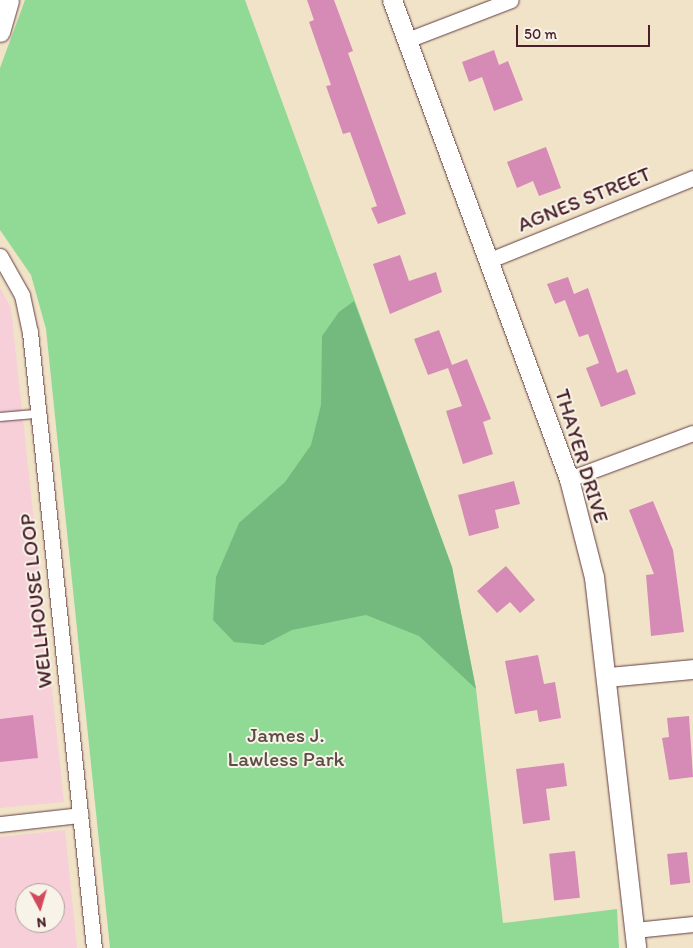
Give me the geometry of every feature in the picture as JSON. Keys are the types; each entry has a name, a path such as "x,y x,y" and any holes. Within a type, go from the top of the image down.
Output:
{"street":[{"path":"0,32 9,0"},
{"name":"THAYER DRIVE","path":"392,0 490,260 569,479 594,576 608,677 635,939"},
{"path":"407,40 511,0"},
{"name":"AGNES STREET","path":"490,260 693,178"},
{"name":"WELLHOUSE LOOP","path":"0,256 26,311 94,948"},
{"path":"569,479 693,433"},
{"path":"608,677 693,669"},
{"path":"0,824 80,815"},
{"path":"635,939 693,924"}],"lane":[{"path":"0,418 38,414"}],"shaded area":[{"path":"0,288 11,308 64,802 0,808"},
{"path":"65,830 77,948 0,948 0,837"}],"green space":[{"name":"James J. Lawless Park","path":"25,0 245,0 452,567 476,689 503,923 617,909 619,948 110,948 46,329 31,275 0,230 0,68"},
{"path":"354,301 452,567 476,689 419,636 366,615 292,630 263,645 234,642 213,620 216,577 239,523 285,482 311,445 321,405 322,336 339,312"}],"building":[{"path":"307,0 334,0 353,51 348,53 406,214 378,224 371,208 377,206 350,132 343,134 326,86 331,85 309,22 314,20"},
{"path":"494,50 499,65 508,61 523,100 494,111 482,77 469,82 462,62"},
{"path":"546,147 561,188 539,196 533,181 517,188 507,162"},
{"path":"400,255 409,281 436,272 442,292 390,314 373,264"},
{"path":"568,277 574,294 588,288 617,373 627,369 636,394 601,407 586,368 599,363 588,334 579,337 565,300 555,304 547,284"},
{"path":"439,330 452,365 467,359 491,419 483,422 493,454 463,464 446,411 462,406 448,368 428,375 414,339"},
{"path":"514,481 520,504 495,510 499,528 469,536 458,495"},
{"path":"653,501 673,550 684,632 651,636 646,575 654,574 629,510"},
{"path":"506,566 535,600 520,613 510,602 497,613 477,591"},
{"path":"538,655 544,684 555,682 561,718 539,722 537,710 515,714 505,661"},
{"path":"33,715 38,758 0,762 0,719"},
{"path":"689,716 693,777 669,780 662,738 669,737 667,718"},
{"path":"564,763 567,786 546,789 550,820 523,824 516,769"},
{"path":"575,851 580,898 554,900 549,854"},
{"path":"687,852 690,883 670,885 667,854"}]}
